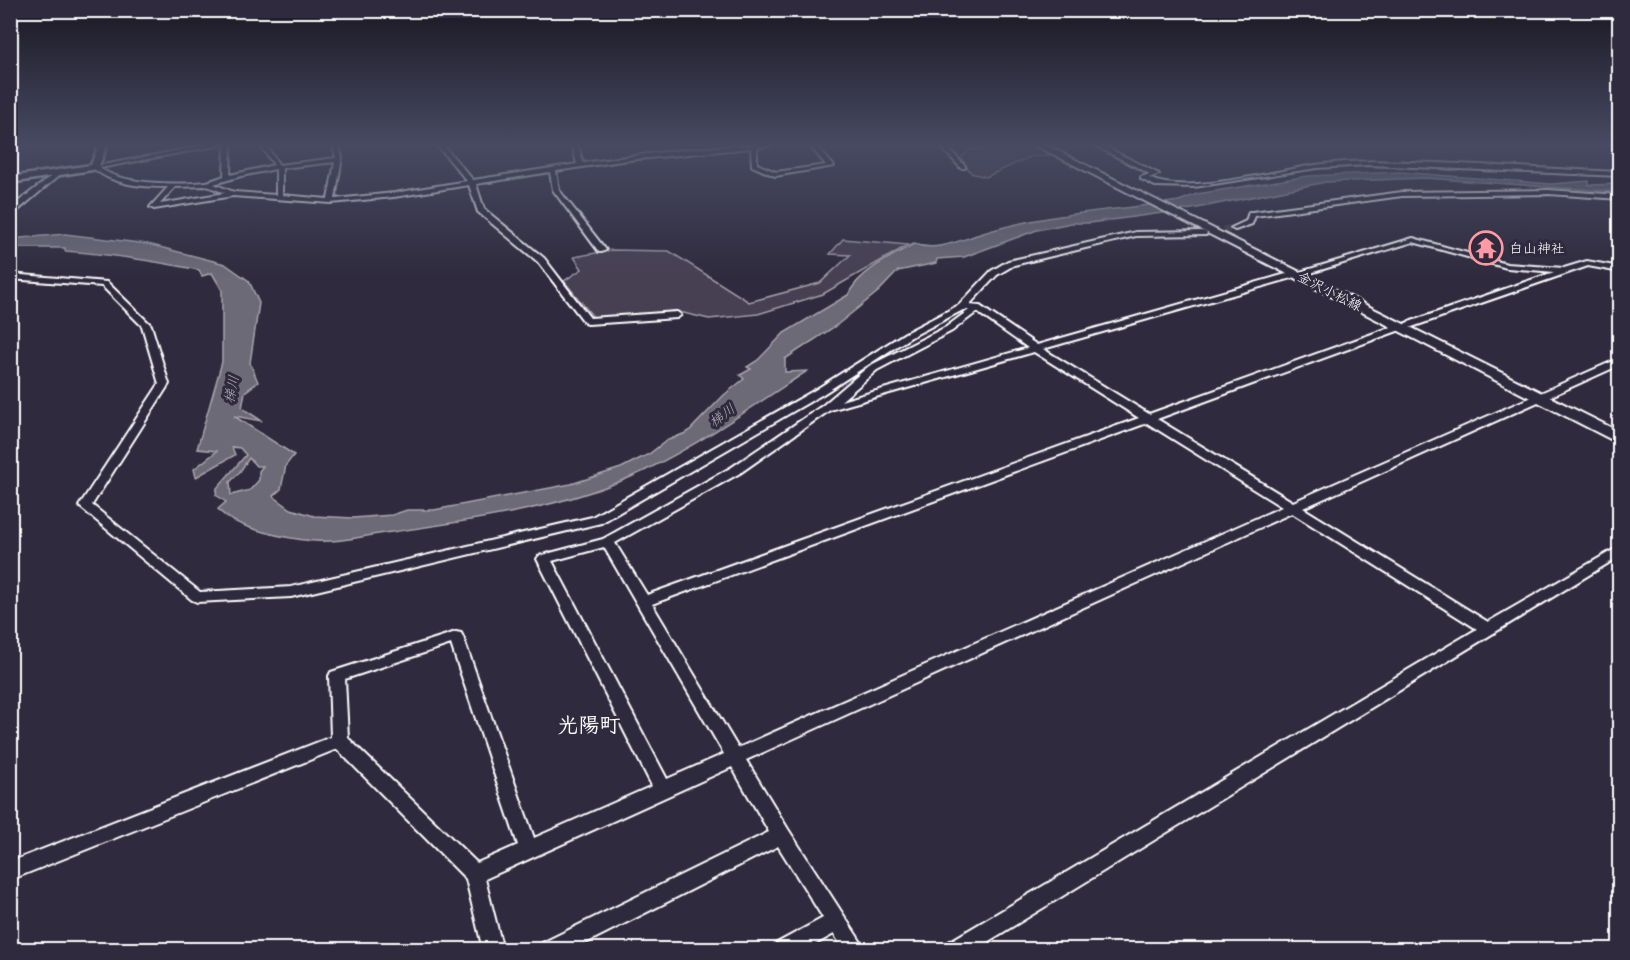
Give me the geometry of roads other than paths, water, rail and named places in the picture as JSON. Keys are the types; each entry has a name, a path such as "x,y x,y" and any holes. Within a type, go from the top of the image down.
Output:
{"main road":[{"name":"金沢小松線","path":"1134,190 1204,228 1229,233 1300,273 1405,326 1542,395 1620,430"},
{"name":"金沢小松線","path":"1542,395 1620,439"}],"street":[{"path":"14,210 38,190"},
{"path":"169,190 154,207 233,194 331,201 419,190"},
{"path":"223,190 233,194"},
{"path":"279,190 279,198"},
{"path":"331,201 333,190"},
{"path":"475,190 482,210 541,260 588,321 677,315"},
{"path":"556,190 602,250"},
{"path":"1229,233 1249,222 1252,214 1402,194 1549,192 1620,196"},
{"path":"10,276 104,284 146,325 164,384 84,506 197,597 291,592 596,520 819,392 908,335 962,307 994,273 1011,263 1136,234 1204,228"},
{"path":"826,408 1413,240 1506,266 1562,270"},
{"path":"643,602 1148,417 1562,270 1587,262 1620,270"},
{"path":"962,307 977,308 1034,347 1488,629"},
{"path":"662,788 544,559 608,542 736,470 826,408 867,373 949,329 977,308"},
{"path":"474,873 1620,361"},
{"path":"608,542 781,835 855,950"},
{"path":"954,950 1620,550"},
{"path":"494,950 474,873 340,741 337,676 456,637 528,848"},
{"path":"10,871 340,741"},
{"path":"549,950 781,835"},
{"path":"788,948 837,921"}],"water":[{"name":"梯川","path":"1223,190 1287,190 1192,209 1089,223 1071,223 1037,230 964,257 937,259 936,263 898,271 879,291 837,325 785,359 785,372 807,371 707,436 644,471 584,494 520,511 334,541 304,540 263,532 236,522 218,509 226,502 216,495 217,488 246,455 240,448 232,447 235,455 196,477 194,469 217,451 197,449 222,362 222,290 212,273 202,276 199,270 132,258 65,251 65,248 11,248 10,239 65,234 148,244 225,264 249,281 259,303 250,363 258,382 245,392 242,408 262,421 234,416 294,455 286,465 281,489 273,496 291,509 314,516 353,518 392,515 407,510 434,510 571,484 621,468 649,454 666,441 688,432 724,395 744,379 740,375 751,369 747,367 758,360 784,333 848,295 853,286 868,271 914,244 939,246 1029,221 1179,201 1197,194","holes":["249,458 256,466 263,466 259,471 259,480 250,490 231,495 230,482"]},
{"path":"1589,190 1619,190 1619,192"}],"tunnel":[{"path":"1203,233 1235,228"}],"place":[{"name":"白山神社","path":"1486,248"}],"district":[{"name":"光陽町","path":"589,725"}]}
